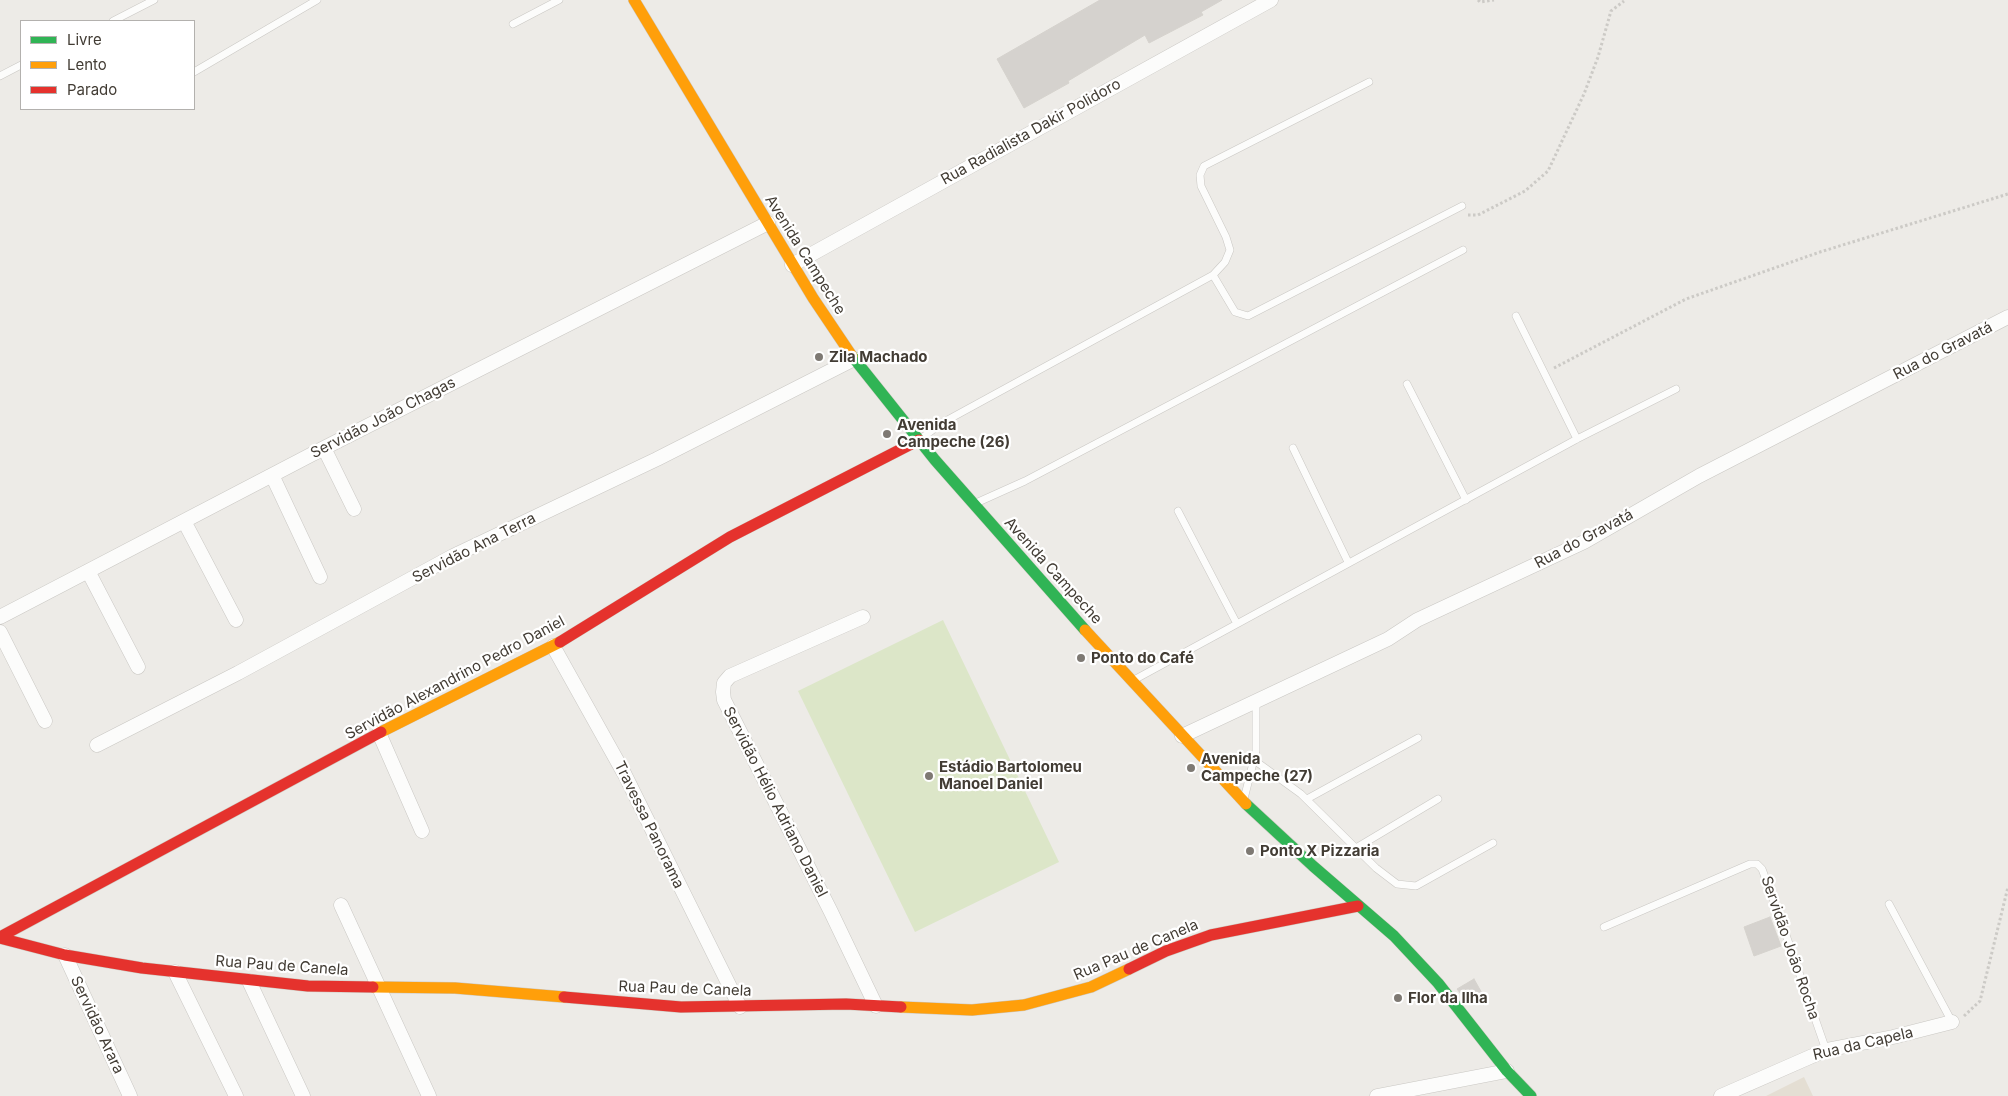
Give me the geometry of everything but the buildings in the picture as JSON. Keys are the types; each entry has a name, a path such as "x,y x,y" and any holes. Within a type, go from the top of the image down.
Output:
{"street":[{"name":"Avenida Campeche","path":"634,0 792,265 854,359 919,440 973,504 1182,736 1282,839 1394,936 1438,983 1507,1071 1531,1096"},
{"name":"Rua Radialista Dakir Polidoro","path":"792,265 1271,0"},
{"name":"Servidão João Chagas","path":"0,617 324,448 768,223"},
{"name":"Rua do Gravatá","path":"1182,736 1388,639 1417,620 1584,542 1699,476 2008,317"},
{"name":"Servidão Ana Terra","path":"98,746 238,673 452,556 657,459 854,359"},
{"name":"Servidão Alexandrino Pedro Daniel","path":"0,937 379,733 553,646 730,537 919,440"},
{"path":"324,448 354,509"},
{"path":"272,476 320,578"},
{"path":"184,521 236,620"},
{"path":"88,571 138,667"},
{"name":"Servidão Hélio Adriano Daniel","path":"863,617 730,676 724,683 722,692 724,700 831,912 876,1006"},
{"path":"0,632 45,721"},
{"name":"Travessa Panorama","path":"553,646 625,775 740,1007"},
{"path":"379,733 422,831"},
{"path":"340,905 429,1096"},
{"name":"Rua Pau de Canela","path":"0,937 65,955 175,972 308,986 488,990 646,1005 740,1007 876,1006 963,1010 998,1009 1091,987 1166,951 1211,935 1358,906"},
{"name":"Servidão Arara","path":"65,955 130,1096"},
{"path":"175,972 236,1096"},
{"path":"249,981 303,1096"},
{"name":"Rua da Capela","path":"1721,1096 1826,1050 1893,1037 1952,1022"},
{"path":"1377,1096 1507,1071"}],"lane":[{"path":"115,20 154,0"},
{"path":"195,71 317,0"},
{"path":"513,24 559,0"},
{"path":"0,76 20,66"},
{"path":"919,440 942,423 1213,275 1225,262 1230,250 1226,237 1200,186 1200,174 1204,166 1369,82"},
{"path":"1213,275 1235,312 1248,316 1459,207"},
{"path":"973,504 1026,480 1462,250"},
{"path":"1516,316 1577,438"},
{"path":"1407,384 1466,500"},
{"path":"1132,682 1577,438 1676,389"},
{"path":"1293,448 1348,562"},
{"path":"1178,511 1238,624"},
{"path":"1244,802 1256,751 1256,701"},
{"path":"1307,799 1418,738"},
{"path":"1254,760 1307,799 1376,868 1397,884 1416,886 1493,843"},
{"path":"1356,848 1438,799"},
{"name":"Servidão João Rocha","path":"1604,928 1750,864 1757,864 1762,869 1778,912 1826,1050"},
{"path":"1889,904 1952,1022"}],"path":[{"path":"1478,0 1480,2 1494,0"},
{"path":"1459,207 1469,216 1478,215 1524,192 1548,171 1584,94 1598,57 1611,12 1623,0"},
{"path":"1545,373 1686,299 1820,252 2008,194"},
{"path":"1952,1022 1964,1017 1980,1001 2008,887"}],"shaded area":[{"path":"1804,1077 1813,1096 1766,1096"}],"green space":[{"name":"Estádio Bartolomeu Manoel Daniel","path":"943,620 1059,862 915,932 798,691"}],"traffic: fast":[{"path":"852,356 935,460 1085,630"},
{"path":"1246,804 1313,866 1394,936 1438,983 1507,1071 1531,1096"}],"traffic: slow":[{"path":"634,0 813,298 852,356"},
{"path":"1085,630 1246,804"},
{"path":"381,732 560,642"},
{"path":"901,1007 972,1010 1024,1005 1091,987 1129,969"},
{"path":"373,987 455,988 564,997"}],"traffic: jam":[{"path":"560,642 730,537 919,440"},
{"path":"0,937 381,732"},
{"path":"1129,969 1166,951 1211,935 1358,906"},
{"path":"0,938 65,955 142,968 308,986 373,987"},
{"path":"564,997 681,1007 846,1004 901,1007"}],"place":[{"name":"Zila Machado","path":"819,357"},
{"name":"Avenida Campeche (26)","path":"887,434"},
{"name":"Ponto do Café","path":"1081,658"},
{"name":"Avenida Campeche (27)","path":"1191,768"},
{"name":"Estádio Bartolomeu Manoel Daniel","path":"929,776"},
{"name":"Ponto X Pizzaria","path":"1250,851"},
{"name":"Flor da Ilha","path":"1398,998"}]}
